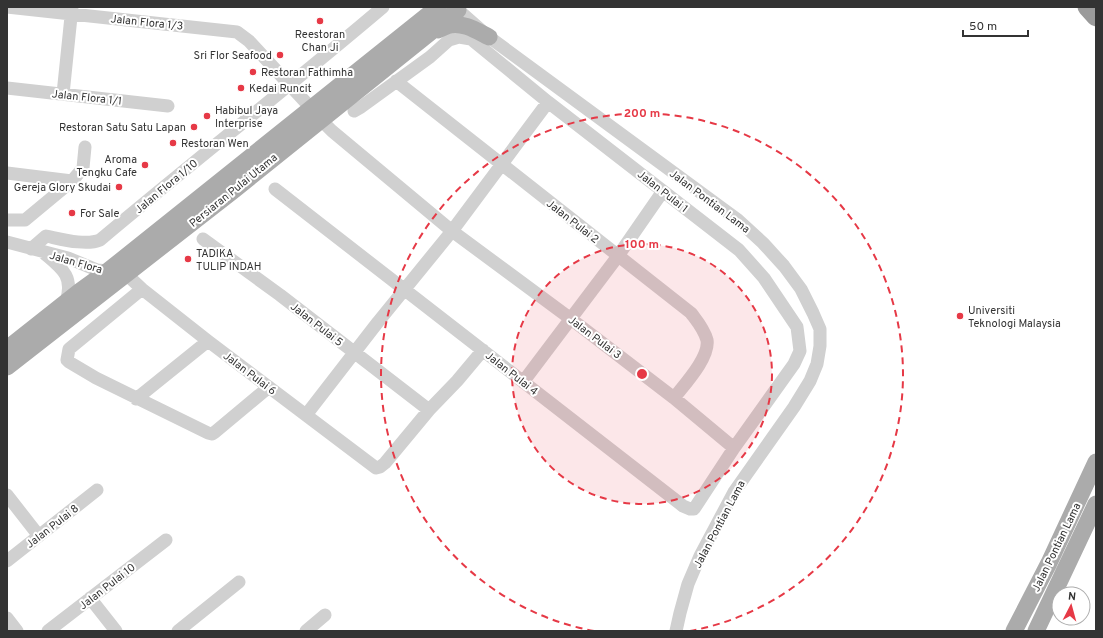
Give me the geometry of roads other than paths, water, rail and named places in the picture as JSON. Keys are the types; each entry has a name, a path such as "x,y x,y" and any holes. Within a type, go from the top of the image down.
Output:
{"highway":[{"path":"1087,7 1096,17"}],"main road":[{"path":"431,7 423,29 455,24 471,28 488,37"},
{"name":"Persiaran Pulai Utama","path":"7,348 78,292 316,114 352,96 423,29 438,7"},
{"name":"Persiaran Pulai Utama","path":"423,29 457,9"},
{"name":"Persiaran Pulai Utama","path":"7,367 234,190 316,114"},
{"name":"Jalan Pontian Lama","path":"1014,631 1049,563 1096,462"},
{"path":"1036,631 1096,504"}],"street":[{"name":"Jalan Flora 1/3","path":"7,7 71,11 237,32 249,41 289,84"},
{"name":"Jalan Flora 1/10","path":"31,249 46,236 74,241 93,242 100,240 383,7"},
{"name":"Jalan Pontian Lama","path":"457,9 488,37 738,220 763,243 784,266 801,289 814,313 820,329 820,346 817,364 810,381 794,407 734,492 700,556 688,584 676,631"},
{"path":"63,94 71,11"},
{"name":"Jalan Pulai 1","path":"354,111 430,57 449,40 457,37 471,39 548,102 739,250 764,278 797,327 800,351 794,364 734,448"},
{"name":"Jalan Pulai 2","path":"396,81 691,313 701,327 707,341 705,356 674,398"},
{"name":"Jalan Pulai 3","path":"289,84 332,131 452,231 571,319 674,398 734,448"},
{"name":"Jalan Flora 1/1","path":"7,88 168,106"},
{"path":"306,415 404,289 452,231 548,102"},
{"path":"7,220 24,220 72,181 83,168 85,147"},
{"path":"7,173 72,181"},
{"name":"Jalan Pulai 4","path":"275,189 683,506 694,509 734,448"},
{"path":"523,382 618,256 663,191"},
{"name":"Jalan Pulai 5","path":"203,240 280,295 429,410"},
{"name":"Jalan Flora","path":"7,242 44,253 68,258 97,270 108,271"},
{"name":"Jalan Flora","path":"44,253 55,262 68,278 70,289 66,302"},
{"name":"Jalan Pulai 6","path":"126,274 142,289 208,341 376,468 385,463 429,410"},
{"path":"142,289 69,349 67,360 96,378 136,399 212,434 269,387"},
{"path":"136,399 208,341"},
{"path":"429,410 457,381 483,350"},
{"name":"Jalan Pulai 8","path":"7,562 97,490"},
{"path":"7,495 39,536"},
{"name":"Jalan Pulai 10","path":"48,631 166,540"},
{"path":"178,631 239,582"},
{"path":"90,598 116,631"},
{"path":"306,631 326,615"},
{"path":"7,618 18,631"}],"place":[{"name":"Reestoran Chan Ji","path":"320,21"},
{"name":"Sri Flor Seafood","path":"280,55"},
{"name":"Restoran Fathimha","path":"253,72"},
{"name":"Kedai Runcit","path":"241,88"},
{"name":"Habibul Jaya Interprise","path":"207,116"},
{"name":"Restoran Satu Satu Lapan","path":"194,127"},
{"name":"Restoran Wen","path":"173,143"},
{"name":"Aroma Tengku Cafe","path":"145,165"},
{"name":"Gereja Glory Skudai","path":"119,187"},
{"name":"For Sale","path":"72,213"},
{"name":"TADIKA TULIP INDAH","path":"188,259"},
{"name":"Universiti Teknologi Malaysia","path":"960,316"}]}
